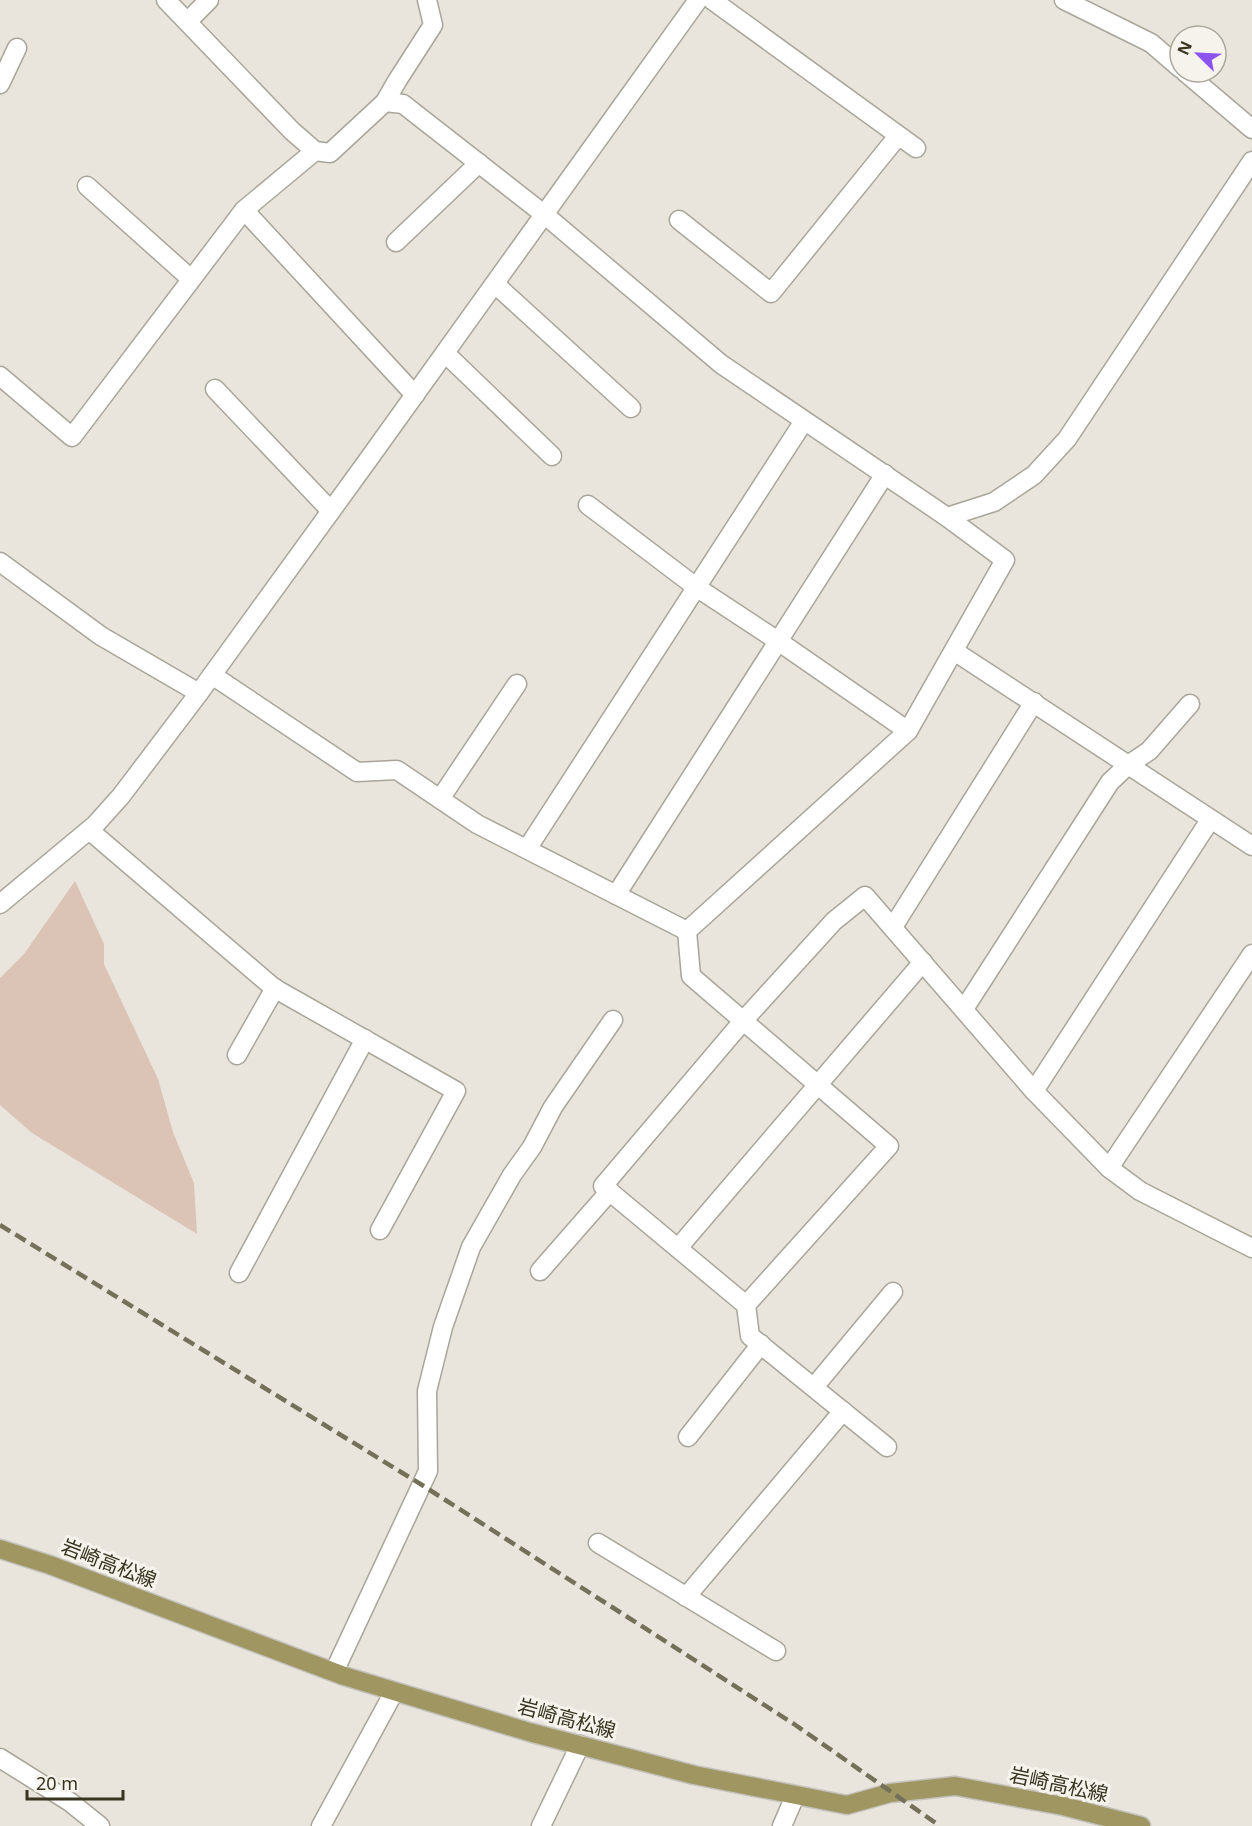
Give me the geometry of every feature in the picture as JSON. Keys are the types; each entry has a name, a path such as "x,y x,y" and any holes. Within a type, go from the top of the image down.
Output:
{"main road":[{"name":"岩崎高松線","path":"0,1549 50,1564 334,1672 394,1692 529,1732 694,1775 847,1805 890,1793 955,1786 1064,1806 1141,1826"}],"street":[{"path":"166,0 292,131 315,152 330,153 385,102 433,26 427,0"},
{"path":"188,21 209,0"},
{"path":"0,904 88,830 122,796 415,395 698,0"},
{"path":"712,0 916,148"},
{"path":"1064,0 1151,43 1168,58"},
{"path":"0,84 17,48"},
{"path":"1199,84 1252,129"},
{"path":"385,102 403,104 479,163 545,215 721,364 885,474 1005,560 908,731 687,931"},
{"path":"679,220 771,293 898,136"},
{"path":"0,376 72,437 244,210 315,152"},
{"path":"947,517 994,502 1034,476 1067,439 1252,161"},
{"path":"396,242 479,163"},
{"path":"87,186 191,279"},
{"path":"244,210 415,395"},
{"path":"495,284 631,408"},
{"path":"445,353 552,456"},
{"path":"215,389 331,511"},
{"path":"527,849 804,421"},
{"path":"616,895 885,474"},
{"path":"588,505 696,588 778,641 908,731"},
{"path":"0,562 100,636 199,693"},
{"path":"954,651 1252,846"},
{"path":"212,675 357,772 397,770 477,824 687,931"},
{"path":"440,799 517,684"},
{"path":"893,927 1034,702"},
{"path":"963,1009 1110,782 1128,765 1149,751 1190,704"},
{"path":"1034,1091 1210,820"},
{"path":"88,830 275,988 456,1091 380,1230"},
{"path":"887,1447 750,1336 746,1305 603,1186 743,1021 834,921 865,896 1034,1091 1109,1168 1140,1191 1252,1248"},
{"path":"687,931 691,976 889,1146 746,1305"},
{"path":"1109,1168 1252,954"},
{"path":"678,1248 923,962"},
{"path":"237,1055 275,988"},
{"path":"334,1672 428,1471 427,1391 443,1327 471,1247 512,1175 532,1147 553,1107 613,1020"},
{"path":"240,1272 365,1039"},
{"path":"540,1271 610,1191"},
{"path":"814,1387 893,1292"},
{"path":"688,1437 761,1344"},
{"path":"686,1596 843,1411"},
{"path":"598,1543 776,1651"},
{"path":"321,1826 394,1692"},
{"path":"541,1826 580,1745"},
{"path":"0,1758 70,1802 100,1826"},
{"path":"782,1826 795,1796"}],"shaded area":[{"path":"75,881 104,944 104,964 158,1079 173,1132 194,1183 197,1234 32,1133 0,1105 0,978 24,954"}],"railway":[{"path":"0,1225 422,1485 794,1724 940,1826"}]}
